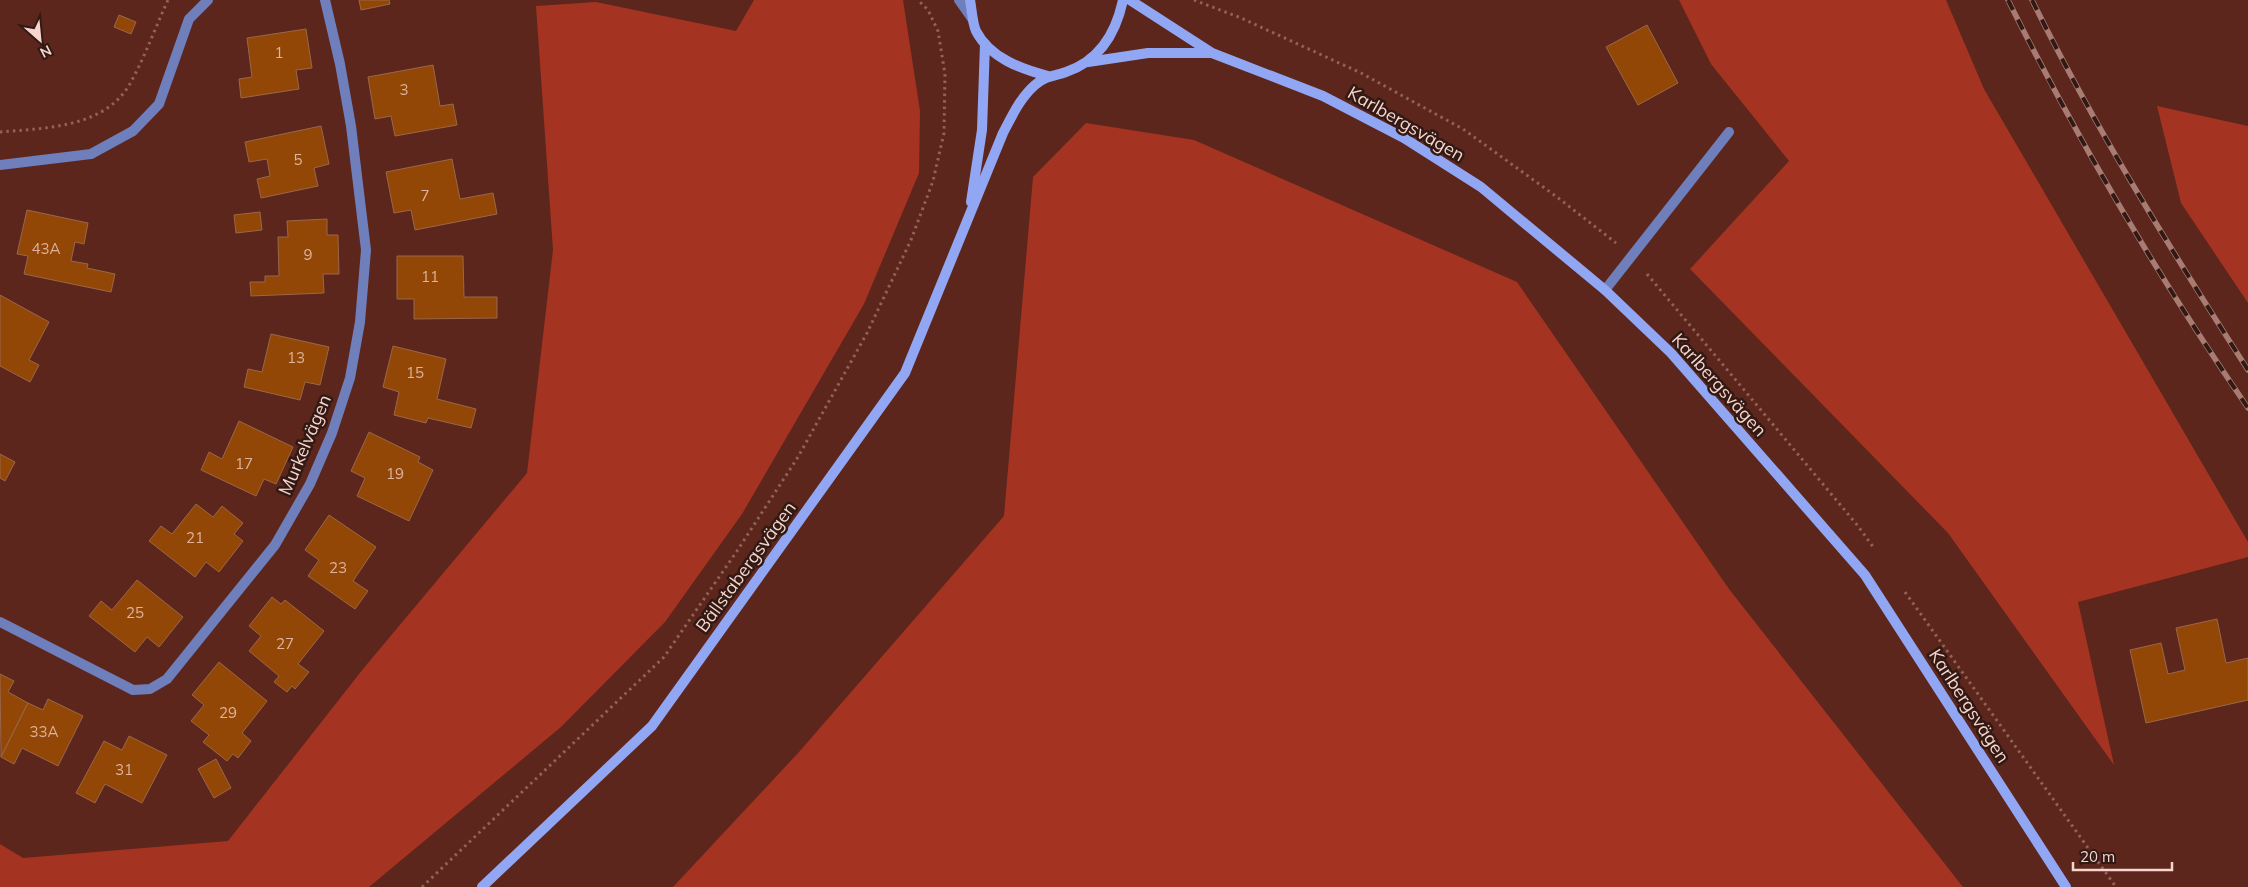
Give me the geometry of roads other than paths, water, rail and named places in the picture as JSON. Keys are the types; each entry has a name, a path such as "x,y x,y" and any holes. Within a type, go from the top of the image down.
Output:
{"street":[{"path":"0,165 90,154 133,131 160,104 189,19 208,0"},
{"name":"Murkelvägen","path":"0,622 108,679 133,690 150,689 166,679 275,545 310,484 332,433 350,378 360,322 366,250 351,126 340,64 325,0"},
{"path":"959,0 973,20"},
{"name":"Bällstabergsvägen","path":"970,0 976,31 985,44 1004,61 1048,76"},
{"name":"Bällstabergsvägen","path":"482,887 652,726 904,373 1003,133 1018,103 1035,84 1048,76 1064,73 1088,62 1106,43 1118,19 1123,0"},
{"name":"Karlbergsvägen","path":"1130,0 1212,53 1323,96 1404,138 1481,187 1605,290 1671,353 1865,575 2066,887"},
{"name":"Bällstabergsvägen","path":"969,217 982,130 985,44"},
{"name":"Karlbergsvägen","path":"1088,62 1148,53 1212,53"},
{"path":"1605,290 1729,132"}],"railway":[{"path":"2008,0 2091,157 2151,259 2248,408"},
{"path":"2032,0 2108,142 2248,370"}]}
